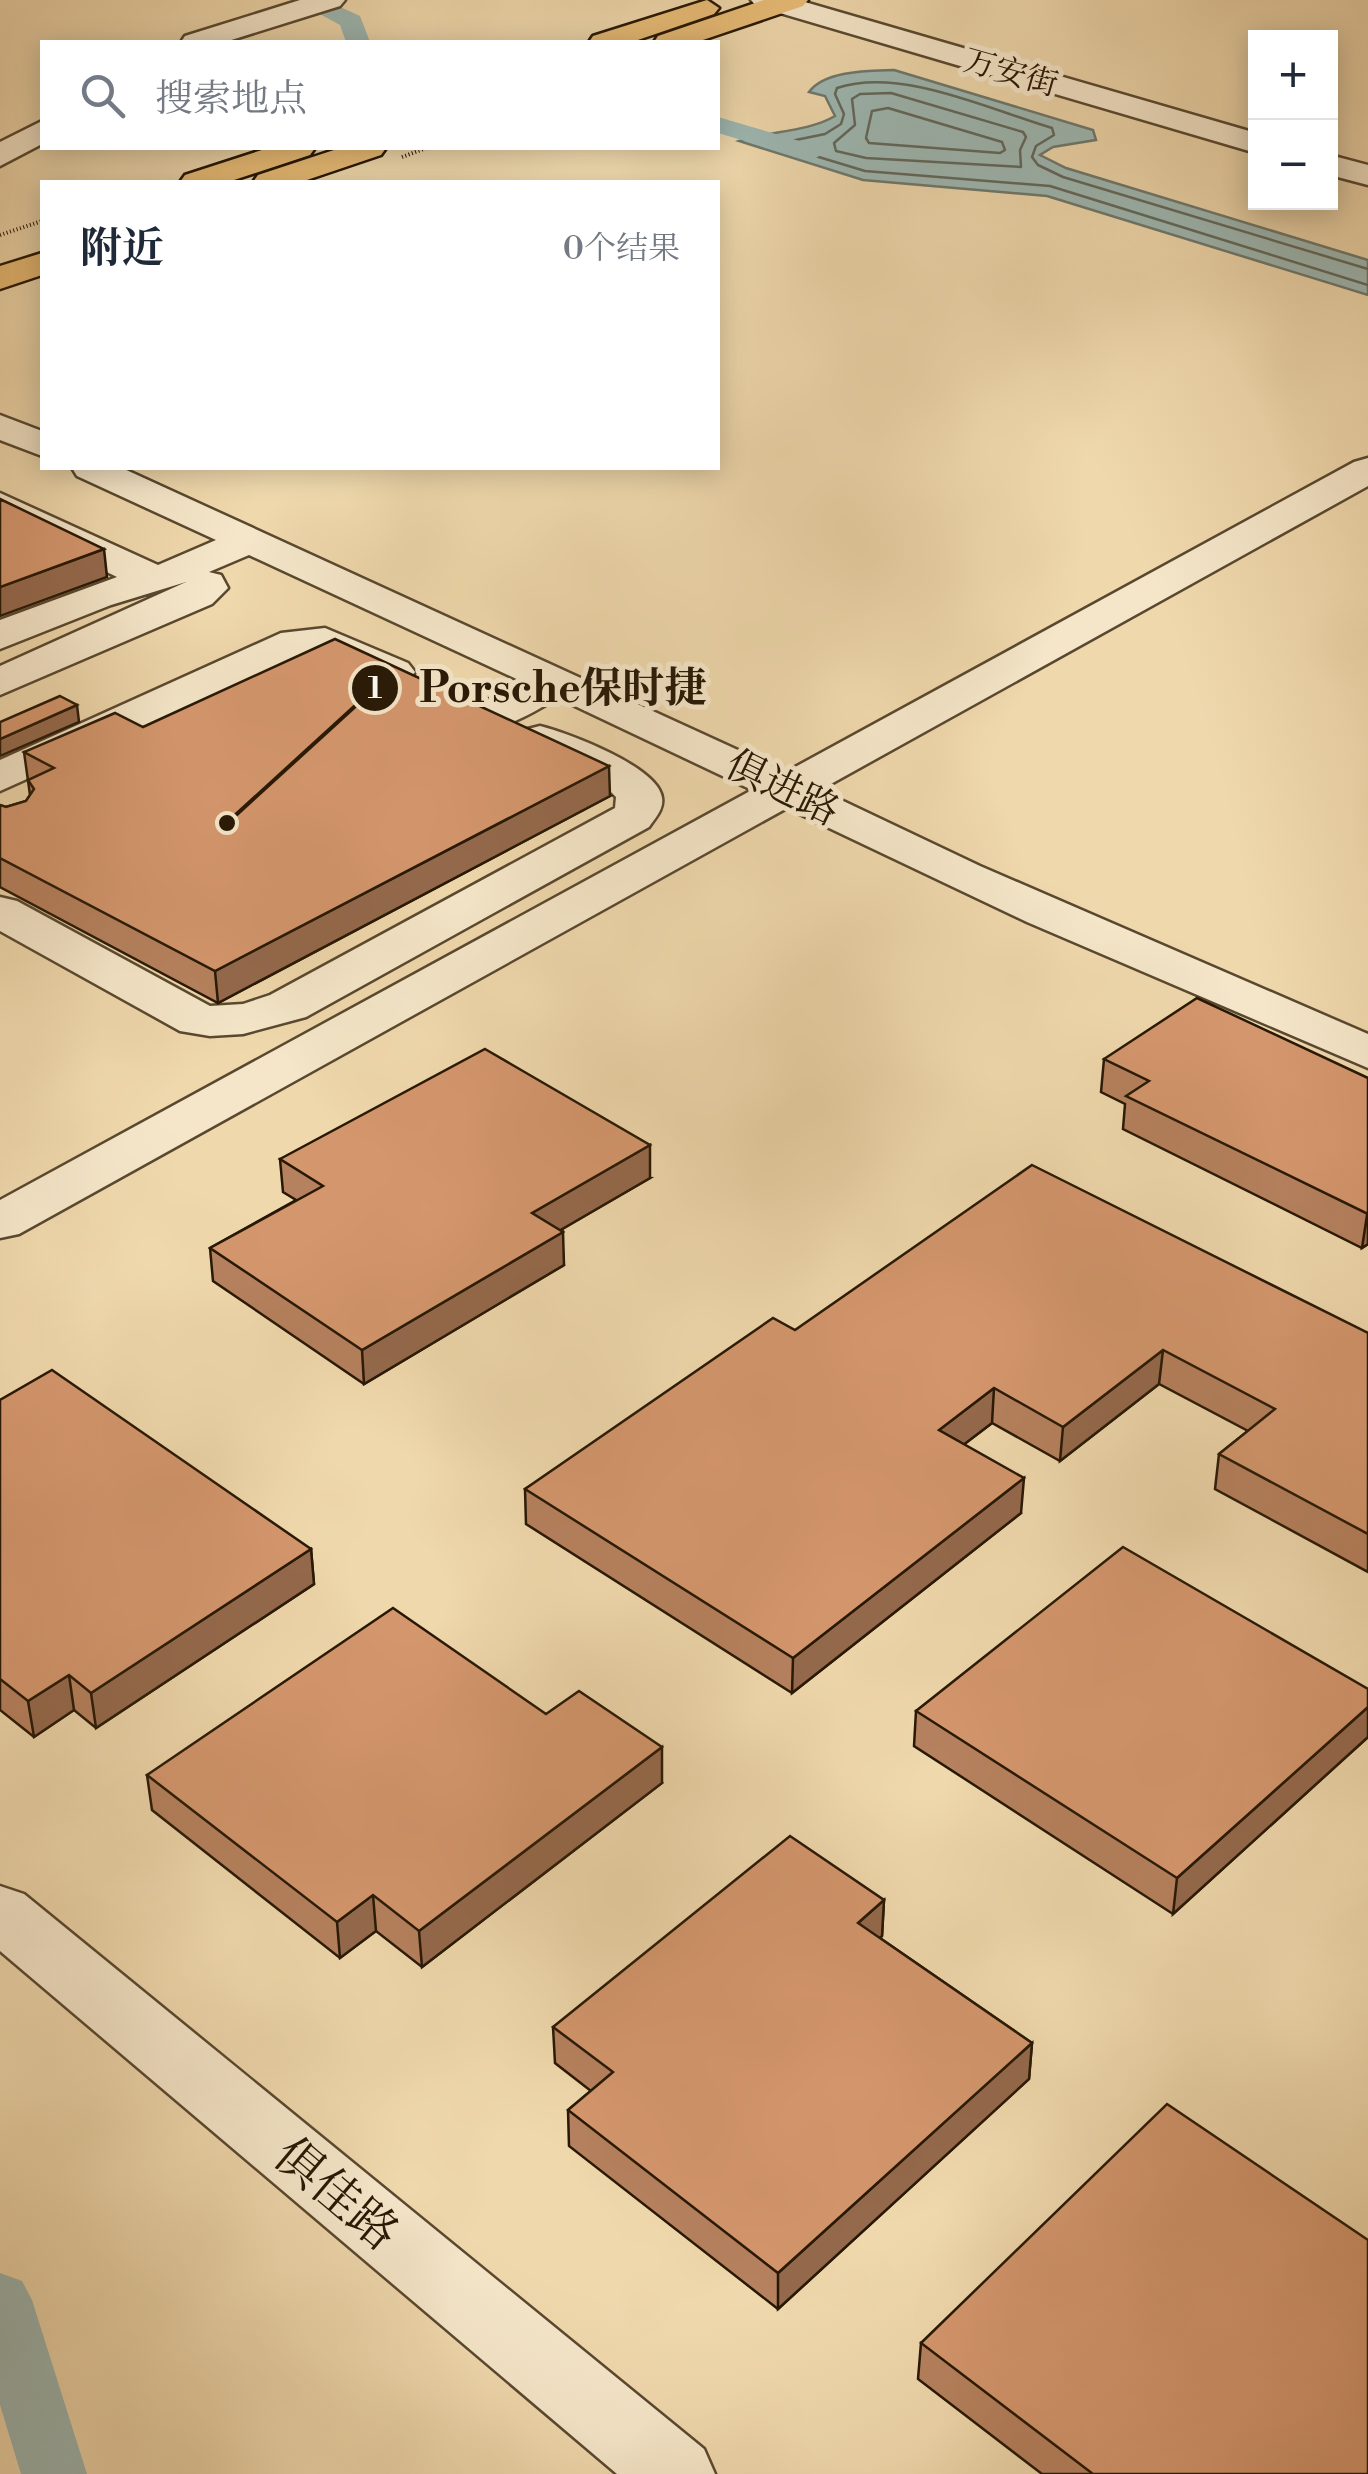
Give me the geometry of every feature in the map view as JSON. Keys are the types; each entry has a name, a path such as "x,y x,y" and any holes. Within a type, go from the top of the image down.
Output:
{"main road":[{"path":"610,40 726,0"},
{"path":"674,40 780,1"},
{"path":"202,180 292,150"},
{"path":"276,180 364,150"},
{"path":"0,250 40,236"},
{"path":"0,278 40,264"}],"street":[{"path":"202,40 330,0"},
{"name":"万安街","path":"780,1 1248,141"},
{"path":"0,156 40,131"},
{"path":"1338,167 1368,176"},
{"path":"0,426 40,445"},
{"name":"俱进路","path":"95,470 726,758 787,791 1035,906 1368,1053"},
{"path":"0,1222 1368,470"},
{"path":"0,505 169,575 206,582 208,588 0,682"},
{"path":"0,636 84,599 169,575 250,540"},
{"path":"0,911 198,1020 222,1024 288,1006 304,980 634,817 640,804 639,793 622,777 325,641 296,642 231,671 4,804"},
{"path":"231,671 272,690"},
{"path":"457,701 546,688"},
{"path":"304,980 372,1018"},
{"name":"俱佳路","path":"0,1912 674,2474"}],"path":[{"path":"0,235 40,222"}],"water":[{"path":"894,70 1093,130 1096,140 1053,147 1040,155 1066,168 1368,260 1368,295 1047,196 863,180 739,141 813,125 835,116 825,96 809,92 826,79 848,73"}],"building":[{"path":"0,499 104,549 0,587"},
{"path":"335,639 609,766 215,971 0,858 0,805 26,801 34,789 28,780 54,768 24,752 115,713 143,727"},
{"path":"60,696 77,705 0,739 0,722"},
{"path":"1197,998 1368,1078 1368,1214 1126,1096 1149,1081 1104,1059"},
{"path":"485,1049 650,1145 532,1213 563,1232 362,1350 210,1248 323,1186 280,1159"},
{"path":"1032,1165 1368,1333 1368,1534 1219,1454 1275,1409 1163,1350 1063,1427 994,1388 939,1430 1024,1478 793,1658 525,1489 773,1318 795,1330"},
{"path":"52,1370 311,1549 91,1693 69,1675 28,1701 0,1679 0,1400"},
{"path":"1123,1547 1368,1689 1368,1707 1177,1878 916,1711"},
{"path":"393,1608 546,1714 579,1691 662,1747 419,1931 373,1895 337,1922 147,1775"},
{"path":"790,1836 884,1900 858,1923 1032,2043 778,2273 568,2110 613,2072 553,2027"},
{"path":"1167,2104 1368,2240 1368,2474 1093,2474 921,2343"}],"waterway":[{"path":"306,0 351,21 357,40"},
{"path":"720,126 811,153"},
{"path":"0,2300 54,2474"}],"place":[{"name":"Porsche保时捷","path":"227,823"}]}
